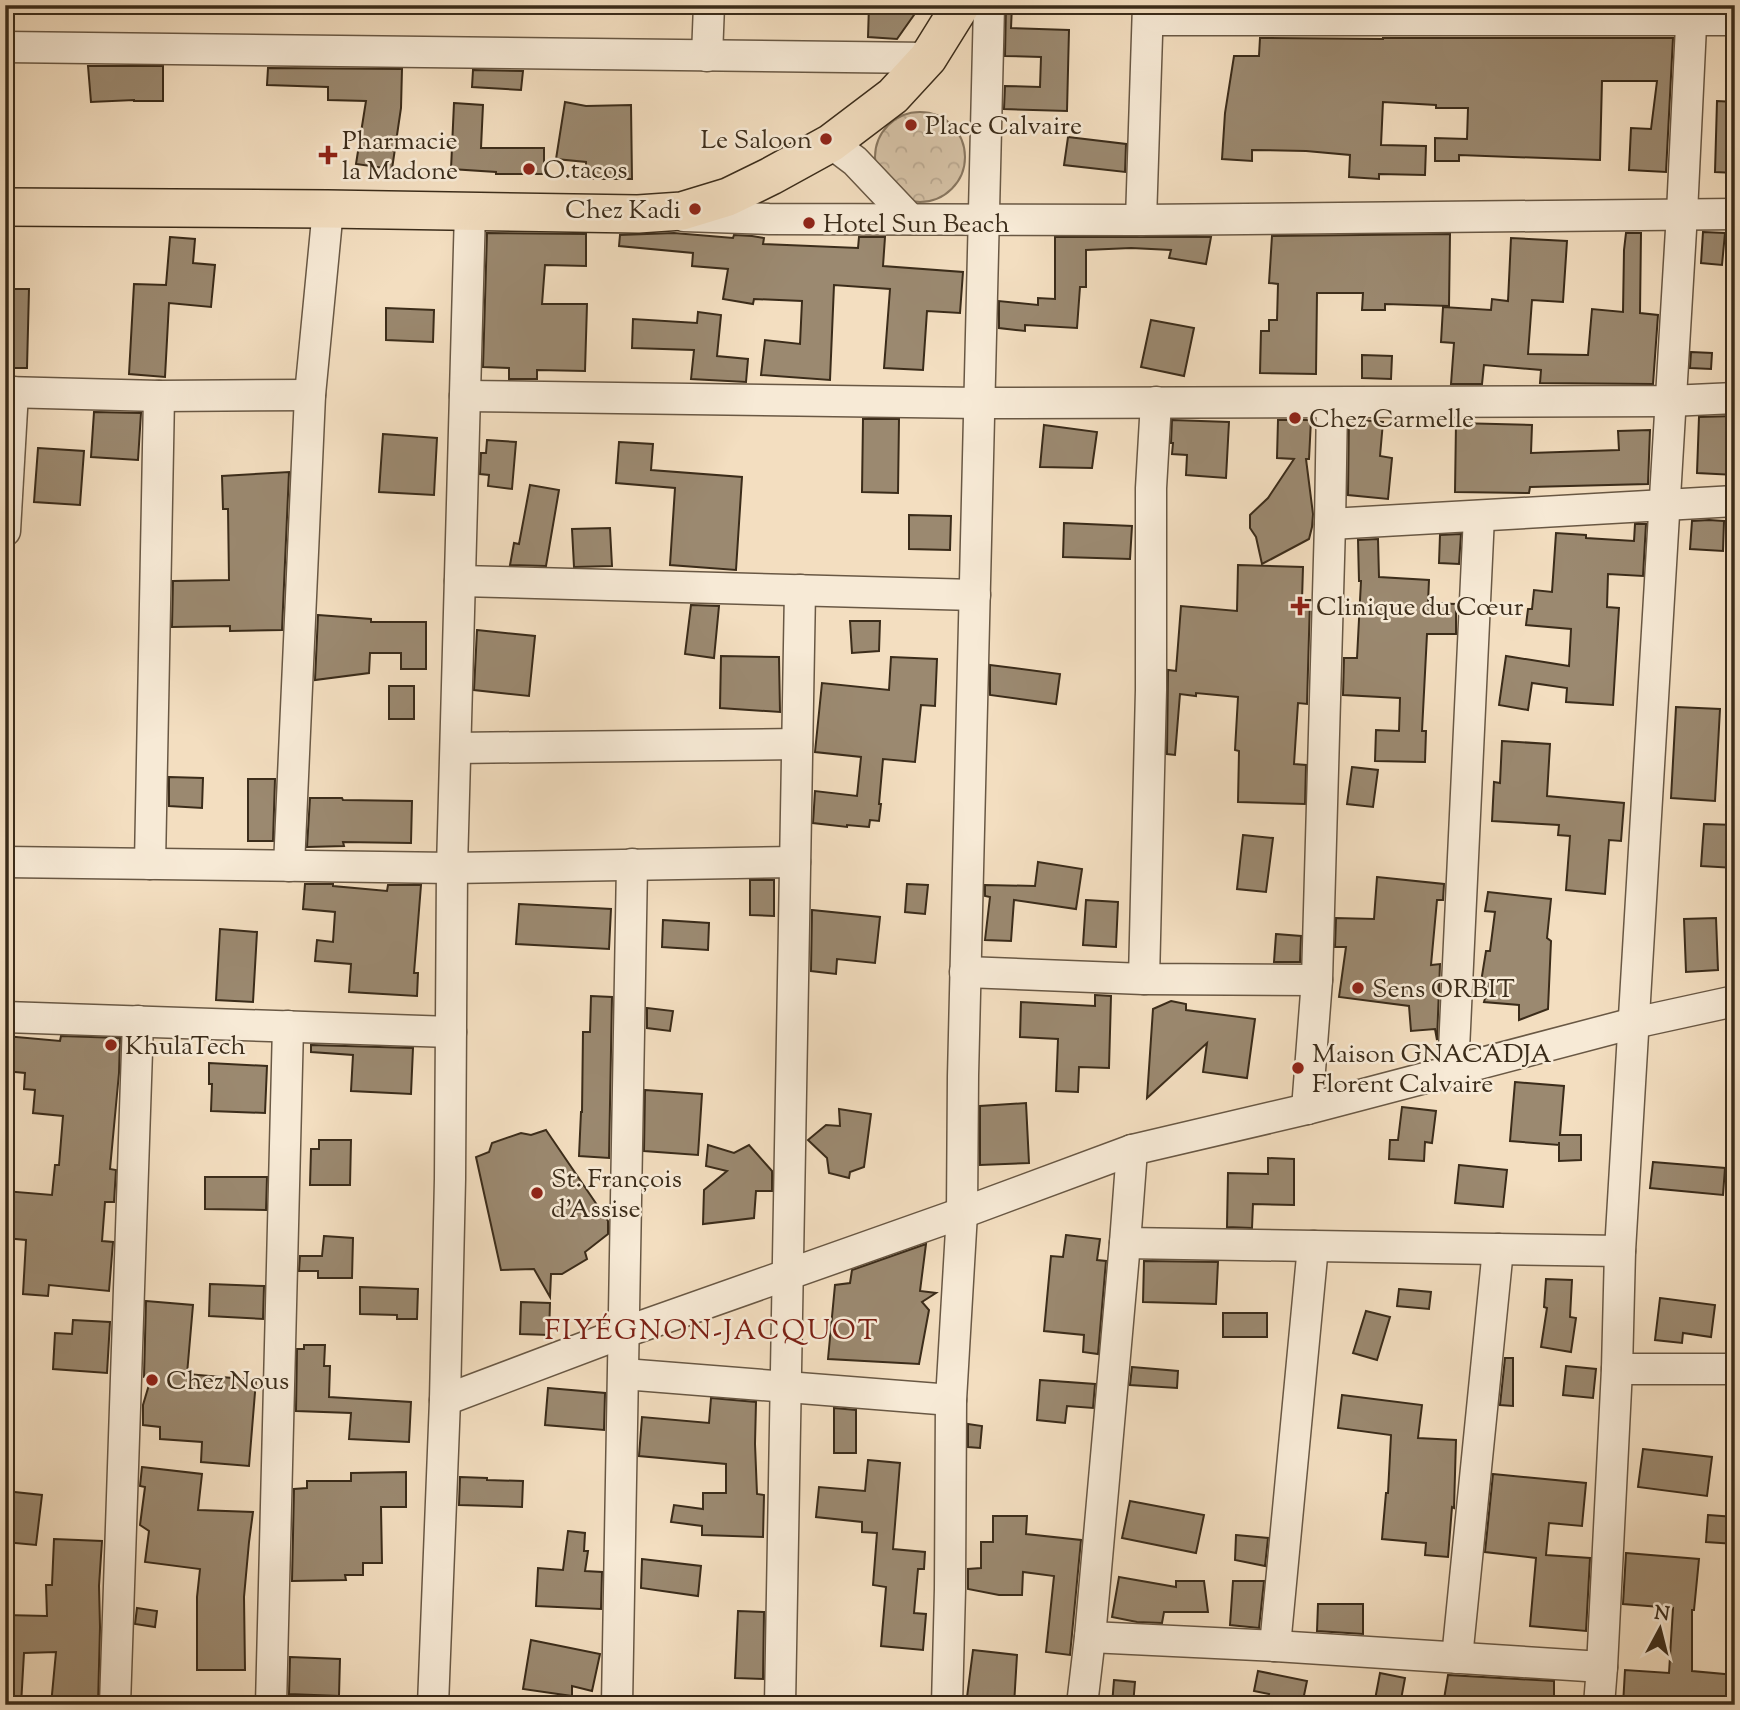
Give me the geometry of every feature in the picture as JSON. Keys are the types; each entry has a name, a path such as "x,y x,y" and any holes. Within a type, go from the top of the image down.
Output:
{"main road":[{"path":"5,208 638,214 682,211 728,197 831,143 893,96 928,58 961,5"}],"street":[{"path":"708,56 709,5"},
{"path":"947,1705 951,1400 962,1213 965,972 989,5"},
{"path":"1141,220 1148,13 1692,13 1735,19"},
{"path":"1599,1705 1617,1369 1620,1251 1692,13"},
{"path":"5,47 928,58"},
{"path":"831,143 855,161 910,219"},
{"path":"289,866 310,396 328,209"},
{"path":"433,1705 445,1400 452,867 470,211"},
{"path":"638,214 769,219 1141,220 1735,214"},
{"path":"5,531 9,392 310,396"},
{"path":"150,864 159,396"},
{"path":"465,396 979,403 1670,401 1735,398"},
{"path":"1144,979 1151,690 1151,488 1156,402"},
{"path":"1307,1109 1317,980 1332,403"},
{"path":"1330,524 1735,500"},
{"path":"1453,1072 1479,516"},
{"path":"460,581 975,594"},
{"path":"780,1705 800,590"},
{"path":"456,748 797,744"},
{"path":"5,862 452,867 795,862"},
{"path":"617,1705 632,864"},
{"path":"965,972 1144,979 1317,980"},
{"path":"445,1400 625,1332 1132,1150 1307,1109 1634,1023 1735,1002"},
{"path":"5,1017 451,1032"},
{"path":"115,1705 138,1021"},
{"path":"271,1705 288,1026"},
{"path":"1082,1705 1132,1150"},
{"path":"1125,1243 1620,1251"},
{"path":"1275,1646 1313,1246"},
{"path":"1457,1658 1498,1249"},
{"path":"1617,1369 1735,1369"},
{"path":"624,1374 951,1400"},
{"path":"1090,1637 1602,1667"}],"green space":[{"path":"920,112 937,116 952,125 961,140 965,157 961,174 952,189 937,198 920,202 903,198 888,189 879,174 875,157 879,140 888,125 903,116"}],"building":[{"path":"869,5 921,5 897,39 868,37"},
{"path":"1006,5 1012,5 1011,28 1069,30 1067,111 1004,109 1005,86 1040,87 1041,57 1005,56"},
{"path":"1260,38 1673,38 1666,172 1629,170 1631,128 1651,129 1657,81 1602,81 1600,160 1459,155 1459,161 1435,161 1435,138 1467,139 1468,108 1436,108 1436,105 1383,102 1381,145 1426,146 1425,175 1379,174 1379,179 1349,177 1350,155 1306,151 1252,150 1252,161 1222,159 1225,113 1234,56 1259,56"},
{"path":"88,66 163,66 163,101 91,102"},
{"path":"268,68 402,69 401,108 392,169 356,164 366,101 328,100 328,87 267,85"},
{"path":"473,70 523,71 521,90 472,87"},
{"path":"1717,101 1735,102 1735,173 1715,172"},
{"path":"565,102 586,106 631,105 632,179 586,179 586,162 556,159"},
{"path":"454,103 483,105 481,148 544,148 544,174 496,174 451,169"},
{"path":"1068,137 1126,144 1125,172 1064,165"},
{"path":"1703,232 1725,233 1722,265 1701,263"},
{"path":"487,233 586,234 586,266 545,265 542,304 587,304 585,371 537,370 537,379 509,379 509,368 483,367"},
{"path":"674,233 733,238 734,235 752,236 764,238 763,244 858,248 859,237 885,237 883,266 963,272 960,313 927,311 923,370 884,368 890,289 834,285 830,380 761,375 765,340 800,344 802,301 754,299 753,304 723,299 728,269 692,266 693,253 619,246 620,235"},
{"path":"1626,233 1641,233 1640,313 1658,315 1653,384 1540,383 1541,370 1484,365 1482,384 1451,384 1454,343 1441,342 1443,307 1491,310 1492,299 1508,301 1511,238 1567,241 1563,302 1532,300 1528,354 1588,355 1592,309 1623,312"},
{"path":"1450,234 1449,306 1385,304 1385,310 1362,310 1363,293 1317,293 1316,374 1260,373 1261,331 1269,331 1269,320 1277,320 1278,284 1269,283 1272,236"},
{"path":"170,237 195,239 193,263 215,265 211,307 169,303 165,377 129,374 134,284 166,285"},
{"path":"1055,237 1211,237 1206,264 1169,258 1171,250 1086,250 1086,287 1080,287 1077,328 1025,325 1025,331 999,328 999,301 1038,305 1038,298 1055,299"},
{"path":"5,289 29,289 27,368 5,368"},
{"path":"386,308 434,310 433,342 386,340"},
{"path":"698,312 721,315 717,356 748,359 746,382 691,379 694,350 632,348 633,319 697,323"},
{"path":"1151,320 1194,328 1184,376 1141,367"},
{"path":"1691,352 1712,353 1711,369 1690,368"},
{"path":"1362,355 1392,356 1391,379 1362,378"},
{"path":"94,412 141,413 138,460 91,457"},
{"path":"1735,416 1735,475 1697,473 1699,417"},
{"path":"863,419 899,419 898,493 862,492"},
{"path":"1349,419 1383,422 1380,456 1392,458 1388,499 1348,495"},
{"path":"1172,420 1229,422 1226,478 1186,475 1187,455 1172,454"},
{"path":"1278,420 1311,420 1309,459 1306,459 1313,514 1312,527 1309,539 1262,564 1256,537 1250,528 1250,515 1268,498 1294,459 1277,458"},
{"path":"1456,423 1532,425 1531,453 1619,450 1618,431 1650,430 1648,484 1530,487 1529,493 1455,492"},
{"path":"1044,425 1097,432 1092,468 1040,467"},
{"path":"383,434 437,438 434,495 379,492"},
{"path":"487,440 516,442 512,489 488,486 489,475 480,474 481,453 486,453"},
{"path":"619,442 653,444 651,470 742,477 736,570 670,565 675,488 616,483"},
{"path":"38,448 84,451 80,505 34,502"},
{"path":"289,472 282,630 230,631 230,626 172,627 173,581 229,580 228,509 223,509 222,476"},
{"path":"530,485 559,490 546,566 510,565 514,543 519,544"},
{"path":"909,515 951,516 950,550 909,549"},
{"path":"1692,521 1724,521 1723,551 1690,549"},
{"path":"1064,523 1132,526 1130,559 1063,557"},
{"path":"1635,524 1646,524 1643,576 1608,574 1607,607 1619,608 1613,705 1566,702 1567,688 1532,683 1528,710 1499,705 1506,656 1569,666 1571,629 1526,625 1528,609 1532,609 1534,590 1552,592 1556,533 1634,541"},
{"path":"610,528 612,566 574,567 572,529"},
{"path":"1461,534 1459,564 1439,563 1440,535"},
{"path":"1378,539 1379,577 1429,580 1428,603 1456,604 1456,634 1427,634 1422,731 1426,731 1425,762 1375,761 1376,730 1399,731 1400,698 1343,695 1344,658 1357,658 1361,581 1358,540"},
{"path":"1238,565 1303,567 1302,600 1310,600 1307,704 1298,703 1294,764 1306,765 1305,804 1238,802 1239,751 1235,750 1238,697 1180,694 1175,755 1167,754 1168,670 1176,671 1181,606 1237,611"},
{"path":"691,605 719,606 714,658 685,654"},
{"path":"318,615 371,619 371,622 426,622 426,669 401,669 401,653 370,653 369,673 315,680"},
{"path":"850,621 880,621 879,651 852,653"},
{"path":"477,630 535,636 529,696 474,690"},
{"path":"721,656 779,657 780,712 720,708"},
{"path":"891,657 937,659 935,706 921,705 915,762 883,759 879,821 870,820 869,827 813,823 815,791 857,796 861,757 815,752 822,683 889,690"},
{"path":"990,665 1060,674 1056,704 990,695"},
{"path":"389,686 414,686 414,719 389,719"},
{"path":"1676,707 1720,709 1715,801 1671,798"},
{"path":"1502,741 1550,744 1547,796 1624,803 1621,841 1609,840 1605,894 1566,890 1570,836 1558,835 1559,825 1492,821 1494,782 1500,783"},
{"path":"1352,767 1378,770 1373,807 1347,804"},
{"path":"169,777 203,778 202,808 169,806"},
{"path":"248,779 275,779 273,841 248,841"},
{"path":"310,798 412,801 411,843 343,842 344,846 307,847"},
{"path":"1704,824 1735,825 1735,868 1701,866"},
{"path":"1243,835 1273,838 1266,892 1237,889"},
{"path":"1038,862 1082,869 1076,909 1014,900 1011,941 985,940 990,897 985,896 985,885 1035,886"},
{"path":"1377,877 1444,884 1443,900 1437,900 1431,965 1440,964 1437,1040 1435,1029 1411,1031 1409,1006 1339,997 1346,947 1335,947 1336,918 1374,919"},
{"path":"750,880 774,880 774,916 750,915"},
{"path":"305,884 333,884 387,891 388,885 421,885 414,973 418,973 417,996 349,992 351,964 315,961 317,940 333,942 335,912 303,909"},
{"path":"907,884 928,885 925,914 905,912"},
{"path":"1488,892 1551,899 1547,938 1551,941 1548,1009 1519,1020 1519,1005 1484,1002 1489,984 1481,982 1486,951 1490,951 1495,912 1485,911"},
{"path":"1086,900 1118,902 1116,947 1083,945"},
{"path":"519,904 611,909 609,949 516,944"},
{"path":"812,910 880,917 875,963 837,959 836,974 811,971"},
{"path":"1716,918 1718,970 1686,972 1684,919"},
{"path":"663,920 709,923 708,950 662,947"},
{"path":"220,929 257,932 253,1002 216,1000"},
{"path":"1276,934 1301,936 1300,962 1274,962"},
{"path":"1095,995 1111,996 1109,1068 1079,1067 1078,1092 1056,1091 1058,1039 1020,1037 1021,1002 1095,1006"},
{"path":"591,996 612,997 609,1158 579,1156 583,1032 590,1032"},
{"path":"1171,1001 1186,1004 1186,1010 1255,1019 1247,1078 1203,1072 1207,1043 1147,1098 1153,1009"},
{"path":"647,1008 673,1011 670,1031 647,1028"},
{"path":"5,1036 60,1041 61,1036 120,1038 110,1169 116,1170 114,1202 105,1202 102,1241 113,1242 109,1291 49,1285 48,1296 23,1294 26,1240 5,1238 5,1191 52,1195 55,1165 59,1165 63,1116 33,1113 35,1090 24,1089 25,1073 5,1071"},
{"path":"311,1045 413,1048 411,1094 351,1091 353,1055 311,1052"},
{"path":"209,1063 267,1066 265,1113 211,1111 212,1084 209,1084"},
{"path":"1515,1082 1564,1086 1560,1135 1581,1135 1581,1160 1559,1161 1559,1145 1510,1141"},
{"path":"645,1090 702,1094 698,1155 644,1151"},
{"path":"1026,1103 1029,1163 980,1165 980,1106"},
{"path":"1402,1107 1436,1111 1432,1143 1425,1142 1424,1161 1389,1159 1390,1140 1398,1140"},
{"path":"839,1109 871,1114 864,1167 850,1172 849,1178 829,1173 827,1158 808,1140 826,1125 840,1126"},
{"name":"St. François d'Assise","path":"546,1130 608,1221 608,1234 585,1252 587,1259 562,1274 551,1274 550,1297 534,1269 501,1270 476,1157 489,1152 492,1143 521,1133 531,1135"},
{"path":"319,1140 351,1140 350,1185 310,1185 311,1149 319,1149"},
{"path":"708,1145 734,1153 749,1145 772,1171 772,1191 756,1191 754,1218 703,1224 704,1190 727,1171 706,1166"},
{"path":"1268,1158 1294,1159 1294,1205 1253,1204 1252,1228 1227,1227 1228,1173 1268,1174"},
{"path":"1653,1162 1725,1168 1723,1195 1650,1188"},
{"path":"1459,1165 1507,1170 1503,1207 1455,1203"},
{"path":"205,1177 267,1177 266,1210 205,1209"},
{"path":"1066,1235 1100,1239 1097,1260 1106,1261 1098,1354 1083,1352 1084,1335 1044,1331 1051,1256 1063,1257"},
{"path":"324,1236 353,1238 352,1278 318,1278 318,1271 299,1271 300,1256 322,1256"},
{"path":"926,1244 920,1291 936,1293 922,1302 929,1310 919,1364 828,1359 835,1285 850,1283 852,1270"},
{"path":"1144,1261 1218,1262 1216,1304 1143,1302"},
{"path":"1546,1279 1572,1280 1570,1317 1576,1318 1571,1352 1541,1347 1547,1308 1544,1307"},
{"path":"210,1284 264,1286 263,1319 209,1316"},
{"path":"360,1287 418,1289 417,1319 397,1319 397,1315 360,1314"},
{"path":"1399,1289 1431,1292 1429,1309 1397,1306"},
{"path":"1660,1298 1715,1305 1711,1337 1683,1333 1682,1343 1655,1340"},
{"path":"146,1301 193,1305 187,1374 256,1380 249,1466 201,1462 202,1442 160,1439 160,1427 143,1425 143,1405 151,1378 144,1377"},
{"path":"521,1302 550,1303 549,1335 520,1334"},
{"path":"1366,1311 1390,1317 1377,1360 1353,1353"},
{"path":"1223,1313 1267,1313 1267,1337 1223,1337"},
{"path":"73,1320 110,1322 107,1373 53,1369 55,1333 72,1334"},
{"path":"304,1345 325,1345 324,1366 330,1366 329,1397 411,1402 409,1442 349,1439 351,1413 296,1411 297,1349 304,1349"},
{"path":"1505,1358 1513,1358 1513,1406 1500,1405"},
{"path":"1566,1366 1596,1369 1593,1398 1563,1395"},
{"path":"1132,1367 1178,1371 1177,1388 1130,1385"},
{"path":"1040,1380 1095,1384 1093,1408 1067,1406 1065,1423 1037,1420"},
{"path":"548,1388 605,1393 604,1430 545,1425"},
{"path":"1342,1395 1422,1405 1418,1438 1456,1440 1454,1508 1452,1507 1448,1557 1425,1555 1426,1543 1382,1539 1391,1435 1338,1428"},
{"path":"711,1398 756,1402 757,1494 764,1495 763,1537 702,1535 702,1526 671,1522 674,1505 703,1509 703,1493 726,1493 726,1464 639,1456 642,1417 709,1423"},
{"path":"834,1408 856,1410 856,1453 834,1453"},
{"path":"968,1424 982,1426 980,1448 968,1447"},
{"path":"1643,1449 1712,1457 1707,1496 1638,1487"},
{"path":"868,1460 900,1463 893,1549 925,1552 924,1569 918,1569 914,1613 926,1614 923,1650 881,1646 886,1587 873,1585 877,1533 862,1532 862,1522 816,1517 819,1487 865,1491"},
{"path":"142,1467 202,1474 198,1510 253,1512 244,1597 245,1670 197,1670 197,1597 200,1569 145,1562 149,1531 140,1525 145,1487 140,1486"},
{"path":"406,1472 406,1507 381,1507 382,1563 363,1563 363,1575 345,1575 346,1580 292,1581 294,1489 307,1488 307,1481 351,1481 351,1473"},
{"path":"1493,1474 1586,1483 1582,1526 1549,1523 1546,1555 1590,1558 1586,1631 1530,1626 1536,1558 1485,1552"},
{"path":"460,1477 523,1481 522,1507 459,1505"},
{"path":"5,1491 42,1495 36,1545 5,1542"},
{"path":"1130,1501 1204,1515 1196,1553 1122,1538"},
{"path":"1708,1515 1735,1517 1735,1544 1706,1542"},
{"path":"993,1516 1027,1516 1026,1534 1081,1540 1070,1655 1046,1652 1054,1576 1023,1572 1022,1595 999,1595 968,1589 968,1569 981,1568 981,1542 993,1542"},
{"path":"568,1531 585,1533 584,1551 588,1551 585,1571 602,1572 601,1609 536,1606 538,1568 563,1570"},
{"path":"1236,1535 1268,1538 1265,1566 1235,1560"},
{"path":"54,1539 102,1541 98,1705 51,1705 56,1652 24,1653 21,1705 5,1705 5,1615 47,1616 46,1585 52,1585"},
{"path":"1626,1553 1699,1559 1692,1610 1692,1671 1735,1675 1735,1705 1623,1705 1625,1670 1669,1673 1673,1608 1623,1604"},
{"path":"642,1559 701,1566 698,1596 641,1588"},
{"path":"1119,1577 1176,1587 1176,1581 1204,1581 1208,1612 1164,1612 1162,1623 1112,1617"},
{"path":"1233,1581 1264,1581 1259,1628 1230,1625"},
{"path":"1318,1604 1363,1604 1363,1634 1317,1631"},
{"path":"137,1608 157,1611 155,1627 135,1624"},
{"path":"738,1611 764,1612 763,1679 735,1678"},
{"path":"531,1640 600,1654 592,1691 572,1686 572,1696 523,1689"},
{"path":"973,1650 1017,1655 1014,1705 966,1705"},
{"path":"290,1657 340,1659 339,1696 289,1694"},
{"path":"1258,1671 1307,1681 1302,1705 1266,1705 1269,1694 1254,1691"},
{"path":"1380,1673 1405,1678 1400,1705 1374,1705"},
{"path":"1448,1675 1554,1681 1554,1697 1548,1697 1548,1705 1443,1705"},
{"path":"1114,1680 1135,1682 1133,1705 1112,1705"}],"place":[{"name":"Place Calvaire","path":"911,125"},
{"name":"Le Saloon","path":"826,139"},
{"name":"Pharmacie la Madone","path":"328,155"},
{"name":"O.tacos","path":"529,169"},
{"name":"Chez Kadi","path":"695,209"},
{"name":"Hotel Sun Beach","path":"809,223"},
{"name":"Chez Carmelle","path":"1295,418"},
{"name":"Clinique du Cœur","path":"1300,606"},
{"name":"Sens ORBIT","path":"1358,988"},
{"name":"KhulaTech","path":"111,1045"},
{"name":"Maison GNACADJA Florent Calvaire","path":"1298,1068"},
{"name":"St. François d'Assise","path":"537,1193"},
{"name":"Chez Nous","path":"152,1380"}],"district":[{"name":"FIYÉGNON-JACQUOT","path":"712,1329"}]}
